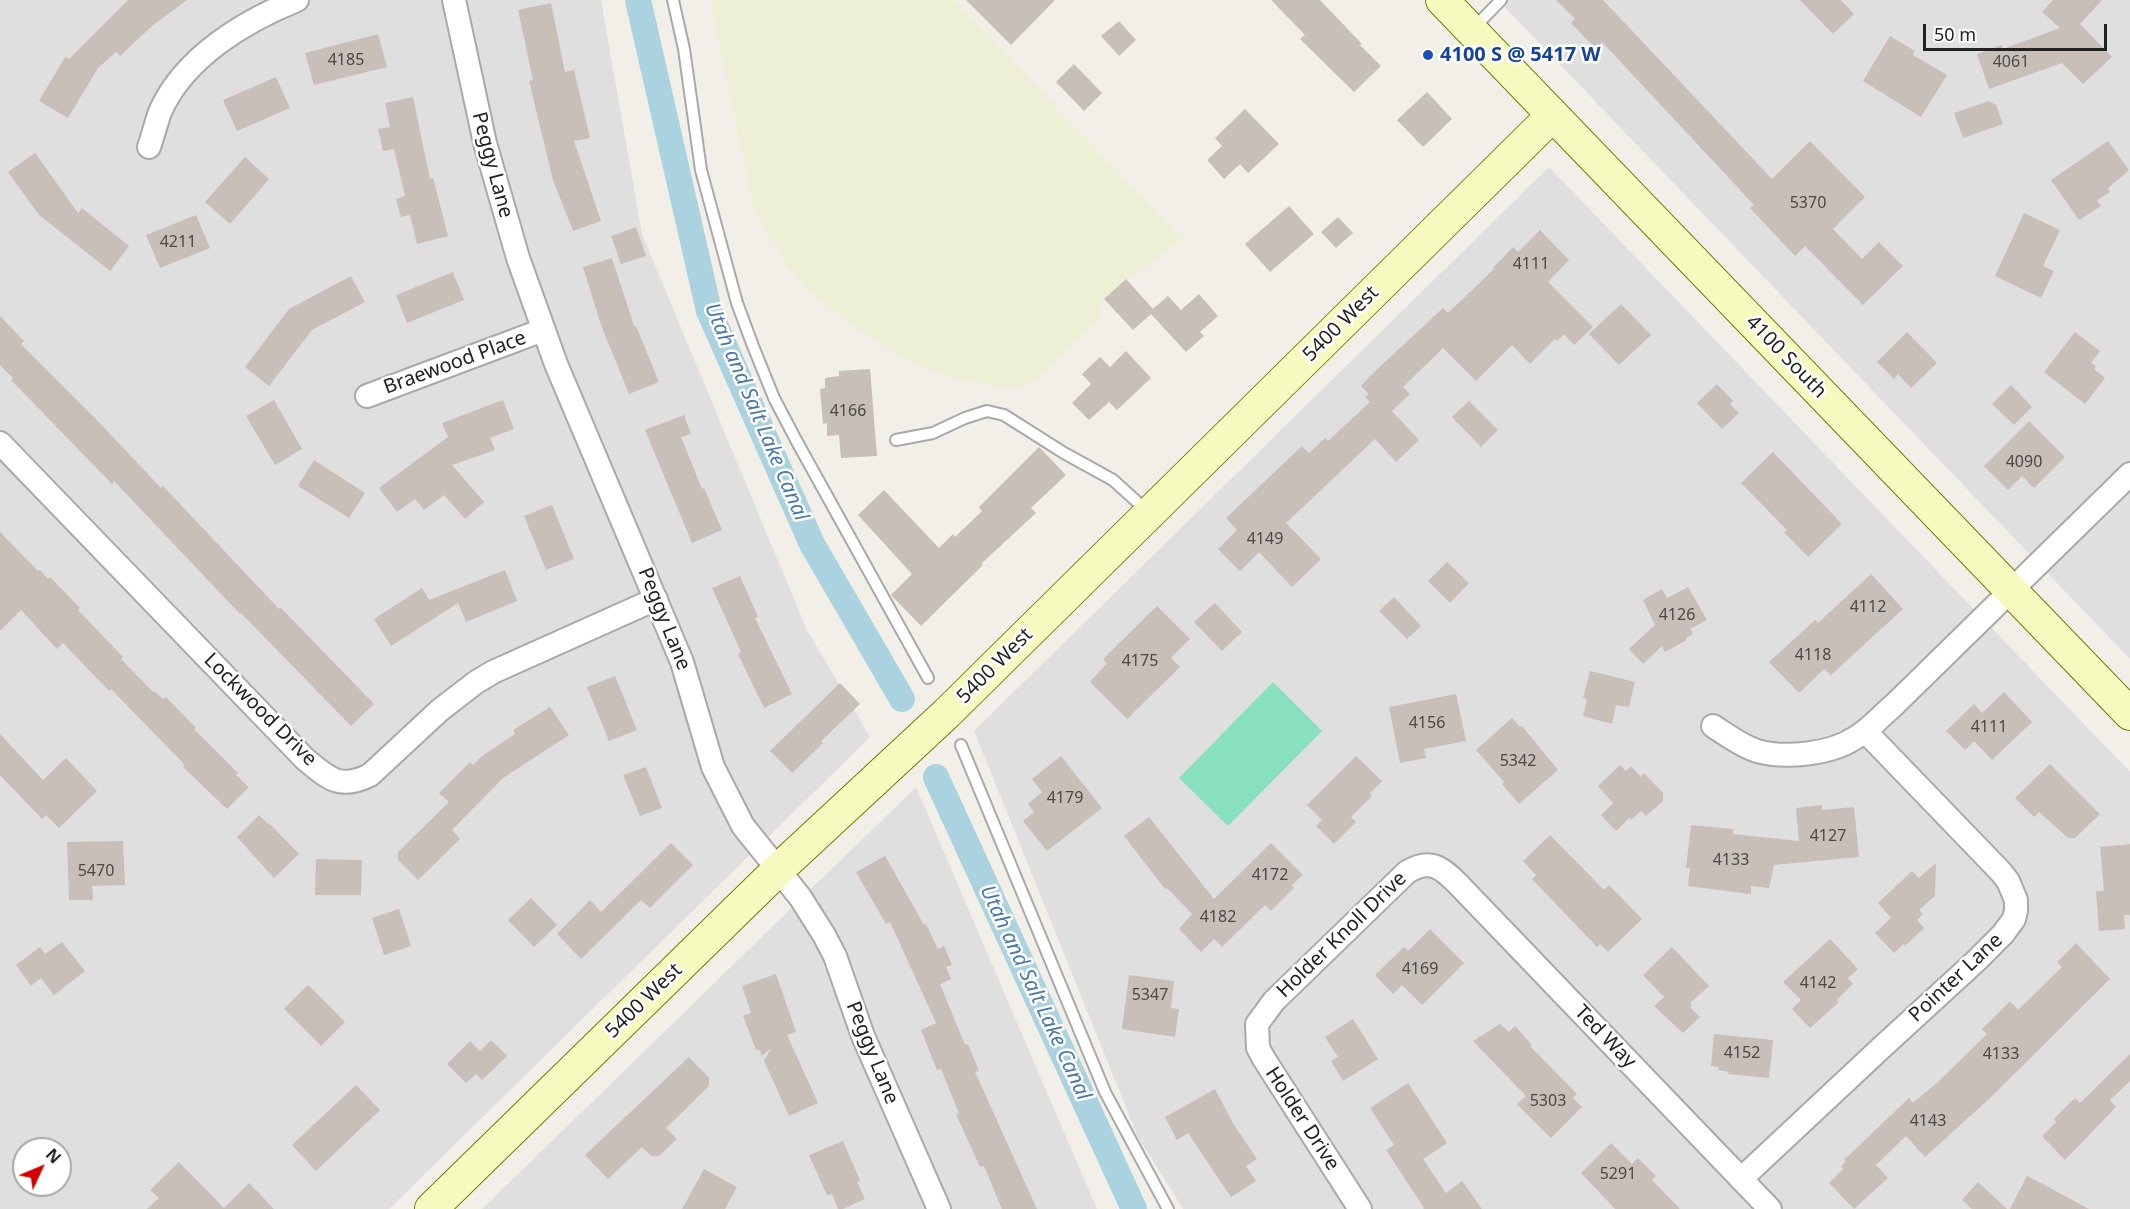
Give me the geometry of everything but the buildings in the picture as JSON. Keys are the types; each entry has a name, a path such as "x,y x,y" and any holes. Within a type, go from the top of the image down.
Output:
{"street":[{"path":"149,147 160,112 176,85 191,68 232,34 254,20 297,0"},
{"name":"Peggy Lane","path":"454,0 495,182 518,258 543,330 685,671 707,748 718,777 743,826 808,909 835,956 863,1036 939,1209"},
{"name":"4100 South","path":"1442,0 2130,714"},
{"name":"5400 West","path":"430,1209 779,870 946,714 1553,115"},
{"name":"Braewood Place","path":"367,396 543,330"},
{"name":"Lockwood Drive","path":"0,443 305,759 331,778 346,784 370,775 440,710 493,672 656,599"},
{"path":"1713,726 1756,751 1768,753 1807,753 1846,743 1865,731 2130,474"},
{"name":"Pointer Lane","path":"1741,1179 1976,961 2009,927 2016,910 2013,890 2001,872 1865,731"},
{"name":"Holder Knoll Drive","path":"1257,1024 1274,1001 1407,872 1422,865 1438,866"},
{"name":"Ted Way","path":"1438,866 1458,884 1770,1209"},
{"name":"Holder Drive","path":"1257,1024 1258,1048 1264,1059 1360,1209"}],"lane":[{"path":"673,0 684,49 701,170 737,303 753,346 774,398 796,440 928,678"},
{"path":"1471,30 1501,0"},
{"path":"896,440 933,433 965,418 987,411 1004,415 1064,453 1113,480 1150,513"},
{"path":"961,745 1106,1092 1168,1209"}],"shaded area":[{"path":"0,0 601,0 642,234 807,630 870,737 389,1209 0,1209"},
{"path":"1498,0 2130,0 2130,659"},
{"path":"1549,167 2130,772 2130,1209 1183,1209 1138,1137 974,731"},
{"path":"916,787 1097,1209 482,1209"}],"green space":[{"path":"710,0 954,0 1182,239 1140,272 1126,279 1104,299 1097,310 1102,316 1036,380 1021,386 1001,388 943,375 906,360 852,325 811,292 786,264 754,211"},
{"path":"1273,682 1322,731 1228,826 1179,778"}],"waterway":[{"name":"Utah and Salt Lake Canal","path":"638,0 709,311 812,544 902,699"},
{"name":"Utah and Salt Lake Canal","path":"936,777 1134,1209"}],"place":[{"name":"4100 S @ 5417 W","path":"1428,55"}]}
